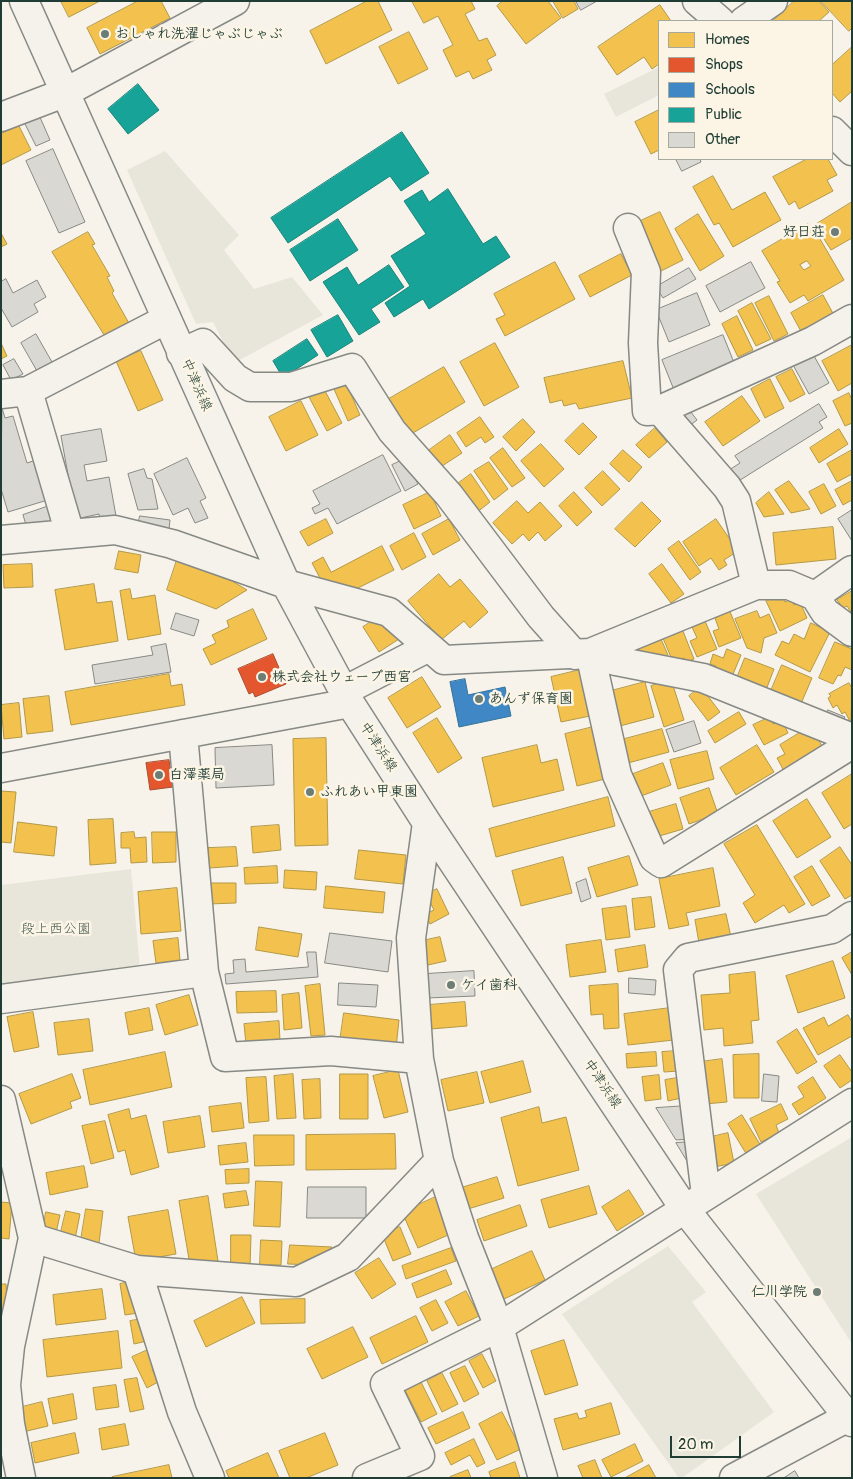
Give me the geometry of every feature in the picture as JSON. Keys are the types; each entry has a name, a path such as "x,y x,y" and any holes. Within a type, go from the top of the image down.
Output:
{"street":[{"name":"中津浜線","path":"24,1 286,584 347,697 427,823 850,1418"},
{"path":"1,117 64,93 235,1"},
{"path":"696,1 719,20"},
{"path":"745,20 773,1"},
{"path":"833,133 852,151"},
{"path":"628,228 646,272 643,343 647,411 660,410 813,341 852,319"},
{"path":"1,394 28,391 166,319"},
{"path":"1,540 115,530 172,544 286,584 389,612 444,660 583,654 703,678 847,736 852,742 661,863 654,858 618,775 583,654 541,617 449,495 392,431 352,368 291,386 250,387 235,378 203,343 181,353"},
{"path":"28,391 70,534"},
{"path":"660,410 727,486 736,501 756,585"},
{"path":"815,596 852,570"},
{"path":"583,654 756,585 790,585 815,596 825,612 852,632"},
{"path":"1,768 183,734 347,697 429,647"},
{"path":"183,734 204,972 225,1057 331,1051 420,1059"},
{"path":"427,823 411,938 420,1059 439,1161 464,1238 499,1327 543,1478"},
{"path":"695,1201 678,970 688,958 832,928 852,916"},
{"path":"1,999 204,972"},
{"path":"1,1100 33,1238 10,1346 6,1385 10,1424 21,1478"},
{"path":"367,1478 420,1456 385,1384 499,1327 852,1102"},
{"path":"33,1238 137,1270 296,1282 348,1258 439,1161"},
{"path":"137,1270 182,1412 210,1478"},
{"path":"734,1478 850,1418"}],"green space":[{"path":"658,67 658,96 616,117 604,94"},
{"path":"165,151 239,235 224,250 254,289 292,277 323,315 234,363 213,322 196,324 127,170"},
{"name":"段上西公園","path":"131,869 140,969 5,986 1,984 1,885"},
{"path":"852,1137 852,1344 756,1194"},
{"path":"668,1246 706,1292 692,1302 774,1412 682,1478 679,1478 562,1314"}],"building: Homes":[{"path":"61,1 100,1 69,17"},
{"path":"138,1 161,1 170,18 100,54 87,28"},
{"path":"367,1 378,1 392,30 326,64 310,31"},
{"path":"412,1 471,1 475,9 465,14 479,41 487,38 496,55 487,60 492,70 473,79 469,71 456,77 443,50 453,45 438,16 424,23"},
{"path":"503,1 548,1 561,18 526,44 497,6"},
{"path":"553,1 574,1 578,9 563,18"},
{"path":"794,1 819,1 829,12 820,20 774,20"},
{"path":"821,1 852,1 852,28 849,31"},
{"path":"660,5 670,20 658,20 658,65 652,69 644,57 617,75 598,47"},
{"path":"409,32 428,69 398,84 379,47"},
{"path":"852,47 852,91 840,102 833,94 833,64"},
{"path":"658,110 658,150 651,154 635,122"},
{"path":"19,126 31,150 1,165 1,134"},
{"path":"805,160 829,160 837,175 827,180 833,191 799,209 795,201 789,205 773,177"},
{"path":"713,176 732,210 765,192 781,220 733,247 719,223 714,225 693,187"},
{"name":"好日荘","path":"852,202 852,238 831,250 815,225"},
{"path":"660,212 683,260 659,272 636,223"},
{"path":"698,214 724,256 700,271 675,229"},
{"path":"808,224 810,229 813,227 844,280 808,301 804,295 790,303 777,282 780,281 762,251","holes":["807,261 811,266 804,270 800,265"]},
{"path":"88,232 95,244 92,245 110,276 107,277 114,291 112,293 130,325 106,338 52,252"},
{"path":"1,233 7,244 1,247"},
{"path":"621,254 632,275 590,297 579,276"},
{"path":"555,262 575,299 505,336 496,319 505,315 494,294"},
{"path":"823,295 835,317 803,335 791,313"},
{"path":"769,296 788,334 774,341 755,303"},
{"path":"752,303 771,339 756,346 738,311"},
{"path":"737,316 753,350 738,357 722,324"},
{"path":"1,343 7,356 1,359"},
{"path":"495,343 519,387 484,406 460,362"},
{"path":"852,345 852,383 838,391 822,361"},
{"path":"141,351 163,400 138,411 116,361"},
{"path":"623,361 632,398 579,409 576,403 564,406 562,400 550,403 544,378"},
{"path":"444,367 465,402 408,436 387,400"},
{"path":"792,369 805,394 790,402 776,377"},
{"path":"770,379 784,408 765,418 751,389"},
{"path":"346,383 360,415 348,421 334,389"},
{"path":"324,389 342,423 327,431 309,397"},
{"path":"849,393 852,400 852,423 845,426 833,401"},
{"path":"742,396 760,421 723,446 705,422"},
{"path":"301,401 318,435 286,451 269,417"},
{"path":"480,417 494,437 485,443 481,437 466,447 457,433"},
{"path":"523,419 535,432 516,451 503,437"},
{"path":"583,423 597,437 579,455 565,441"},
{"path":"655,428 667,442 649,458 636,445"},
{"path":"839,429 848,444 819,463 810,448"},
{"path":"450,435 462,453 439,468 428,451"},
{"path":"541,444 564,469 544,487 521,461"},
{"path":"503,448 525,478 512,487 490,458"},
{"path":"623,450 642,467 629,482 610,464"},
{"path":"852,450 852,474 837,482 827,464"},
{"path":"489,462 508,489 494,500 474,471"},
{"path":"603,471 620,489 602,506 585,488"},
{"path":"471,474 490,502 476,513 456,485"},
{"path":"789,481 810,509 791,513 775,490"},
{"path":"852,481 852,500 843,505 835,490"},
{"path":"824,484 836,506 821,514 809,492"},
{"path":"430,492 441,516 414,529 403,505"},
{"path":"574,492 592,512 577,526 559,506"},
{"path":"769,492 784,514 764,517 756,503"},
{"path":"517,501 528,513 540,502 562,526 545,541 538,532 529,541 523,534 512,544 493,523"},
{"path":"642,502 661,521 635,547 615,529"},
{"path":"326,519 333,533 308,546 300,532"},
{"path":"449,519 460,540 433,555 422,534"},
{"path":"716,519 738,551 724,560 727,565 719,570 711,558 699,566 683,542"},
{"path":"833,527 836,559 776,565 773,533"},
{"path":"414,533 426,557 402,570 390,546"},
{"path":"679,541 701,572 690,580 668,549"},
{"path":"382,546 394,570 358,588 321,580 312,563 323,557 331,572"},
{"path":"119,551 141,555 138,573 115,569"},
{"path":"177,560 232,581 247,590 216,609 167,590"},
{"path":"32,564 33,587 4,588 3,565"},
{"path":"662,564 684,594 671,603 649,574"},
{"path":"439,574 450,587 460,579 488,612 470,628 464,621 441,640 408,601"},
{"path":"94,584 97,603 112,601 118,641 65,650 55,590"},
{"path":"130,589 132,599 155,595 161,634 128,640 120,591"},
{"path":"852,591 852,614 847,606 843,608 837,600"},
{"path":"781,594 785,602 791,599 794,605 800,602 807,618 780,631 766,601"},
{"path":"728,607 741,638 719,647 713,631 719,629 713,613"},
{"path":"253,609 267,639 211,665 203,649 216,643 212,635 229,627 227,621"},
{"path":"757,611 760,618 769,614 777,633 764,638 761,653 747,648 735,619"},
{"path":"382,615 399,639 379,652 363,627"},
{"path":"705,621 717,649 697,657 690,641 697,638 692,627"},
{"path":"811,623 830,632 810,672 775,655 782,641 789,644 794,634 804,639"},
{"path":"681,626 694,659 686,662 684,658 673,662 660,631"},
{"path":"658,632 668,655 657,659 635,657 629,644"},
{"path":"835,642 852,649 852,670 845,667 841,676 838,675 833,684 819,678"},
{"path":"727,649 741,655 731,679 713,672 716,666 710,664 713,654 723,658"},
{"path":"745,658 774,669 766,690 737,678"},
{"path":"782,665 812,678 800,706 770,693"},
{"path":"580,670 590,716 561,722 551,677"},
{"path":"169,674 171,686 182,684 185,705 71,725 65,692"},
{"path":"422,677 441,707 407,728 388,698"},
{"path":"671,679 684,720 664,727 651,686"},
{"path":"645,682 654,717 620,726 611,691"},
{"path":"849,683 852,688 851,723 845,712 842,714 837,705 833,708 828,698 831,696 829,694"},
{"path":"701,687 720,712 708,721 689,696"},
{"path":"49,696 53,731 27,734 23,699"},
{"path":"19,703 22,737 4,739 1,705"},
{"path":"739,712 746,724 715,743 708,731"},
{"path":"770,717 773,724 782,720 788,733 764,745 753,725"},
{"path":"437,718 462,758 438,773 413,733"},
{"path":"811,726 823,748 784,771 777,758 785,754 780,745"},
{"path":"593,727 605,779 577,786 565,734"},
{"path":"662,729 669,752 628,763 621,740"},
{"name":"ふれあい甲東園","path":"326,738 328,845 295,846 293,739"},
{"path":"537,745 541,763 557,759 564,790 493,807 482,758"},
{"path":"757,745 774,772 736,795 720,768"},
{"path":"707,751 714,779 678,789 670,760"},
{"path":"663,763 671,785 641,796 633,774"},
{"path":"852,774 852,824 844,829 822,793"},
{"path":"709,788 718,814 689,824 680,798"},
{"path":"1,791 16,792 11,843 1,842"},
{"path":"608,797 615,826 496,857 489,829"},
{"path":"807,799 831,837 797,858 773,821"},
{"path":"676,804 683,829 656,837 649,812"},
{"path":"113,819 116,863 90,865 88,820"},
{"path":"18,822 57,827 54,856 14,852"},
{"path":"279,825 281,850 253,853 251,827"},
{"path":"757,825 805,904 789,913 784,905 755,923 743,903 755,895 724,844"},
{"path":"134,832 135,838 146,837 147,862 131,863 130,848 121,848 121,833"},
{"path":"152,832 176,832 176,862 153,863"},
{"path":"236,847 238,866 209,868 208,848"},
{"path":"840,847 852,865 852,895 845,899 820,861"},
{"path":"359,850 406,855 403,884 355,879"},
{"path":"629,856 638,885 597,897 588,868"},
{"path":"563,857 572,893 521,906 512,871"},
{"path":"277,866 278,883 245,884 244,868"},
{"path":"812,866 830,896 812,906 794,877"},
{"path":"713,868 720,906 686,913 689,925 669,929 659,879"},
{"path":"285,870 317,872 316,890 284,888"},
{"path":"209,883 236,883 236,903 209,904"},
{"path":"326,886 385,892 383,913 324,908"},
{"path":"177,888 181,931 141,934 138,892"},
{"path":"437,889 449,914 430,924 425,914 434,910 426,894"},
{"path":"651,897 655,927 635,930 632,899"},
{"path":"626,906 630,937 606,940 602,909"},
{"path":"726,914 731,937 699,943 695,920"},
{"path":"259,927 302,934 298,957 256,950"},
{"path":"440,937 446,961 428,965 422,941"},
{"path":"178,938 180,960 156,963 153,941"},
{"path":"601,940 606,972 570,977 566,945"},
{"path":"645,945 648,967 618,972 615,950"},
{"path":"852,952 852,975 842,958"},
{"path":"833,961 845,998 798,1013 786,976"},
{"path":"755,972 759,1020 751,1021 753,1043 724,1046 723,1028 704,1030 701,995 730,993 729,975"},
{"path":"320,984 325,1035 311,1036 305,986"},
{"path":"618,984 619,1028 604,1029 603,1014 591,1015 589,986"},
{"path":"276,991 277,1012 237,1013 236,992"},
{"path":"299,993 302,1028 284,1030 282,995"},
{"path":"189,995 198,1025 165,1035 156,1005"},
{"path":"465,1002 467,1026 431,1029 429,1005"},
{"path":"149,1008 153,1030 129,1035 125,1013"},
{"path":"670,1008 674,1040 628,1045 624,1014"},
{"path":"33,1012 39,1047 14,1052 7,1017"},
{"path":"344,1013 399,1020 396,1048 340,1041"},
{"path":"848,1015 852,1022 852,1036 818,1055 803,1028 824,1017 828,1026"},
{"path":"89,1019 93,1051 58,1055 54,1023"},
{"path":"279,1021 280,1041 246,1044 244,1024"},
{"path":"797,1029 817,1062 797,1074 777,1042"},
{"path":"677,1051 679,1071 664,1072 662,1052"},
{"path":"165,1052 172,1087 90,1105 83,1070"},
{"path":"656,1052 657,1066 627,1068 626,1054"},
{"path":"759,1054 759,1098 734,1098 733,1055"},
{"path":"840,1055 852,1072 852,1080 840,1088 824,1066"},
{"path":"722,1059 727,1102 705,1104 700,1062"},
{"path":"523,1061 531,1092 490,1103 481,1072"},
{"path":"398,1070 408,1112 384,1118 373,1076"},
{"path":"477,1072 484,1103 448,1111 441,1080"},
{"path":"72,1074 81,1098 70,1102 72,1108 31,1124 19,1094"},
{"path":"293,1074 296,1118 277,1119 274,1076"},
{"path":"340,1074 368,1074 368,1119 340,1119"},
{"path":"659,1075 661,1099 645,1101 642,1077"},
{"path":"266,1077 269,1121 249,1123 246,1078"},
{"path":"683,1077 686,1097 668,1101 665,1080"},
{"path":"813,1077 826,1098 799,1115 792,1104 804,1097 798,1087"},
{"path":"320,1079 321,1118 304,1119 302,1080"},
{"path":"241,1103 244,1128 212,1132 209,1107"},
{"path":"781,1104 788,1119 776,1125 779,1133 761,1142 750,1119"},
{"path":"539,1107 542,1123 566,1117 579,1170 518,1186 501,1118"},
{"path":"129,1109 131,1119 146,1115 159,1167 131,1175 125,1150 118,1152 108,1115"},
{"path":"742,1115 761,1146 747,1155 728,1124"},
{"path":"200,1116 205,1147 168,1153 163,1122"},
{"path":"105,1121 114,1158 91,1164 82,1126"},
{"path":"728,1133 734,1163 714,1167 707,1138"},
{"path":"395,1134 396,1169 306,1170 306,1135"},
{"path":"254,1135 294,1135 294,1165 255,1166"},
{"path":"246,1143 248,1162 220,1165 218,1146"},
{"path":"84,1166 88,1187 50,1195 46,1173"},
{"path":"249,1169 249,1183 226,1184 225,1170"},
{"path":"497,1177 504,1198 468,1209 461,1188"},
{"path":"256,1181 282,1182 280,1227 254,1226"},
{"path":"589,1186 597,1214 549,1228 541,1200"},
{"path":"629,1190 644,1214 617,1231 602,1207"},
{"path":"246,1191 249,1205 225,1208 223,1194"},
{"path":"208,1196 218,1261 190,1265 179,1201"},
{"path":"438,1196 453,1233 418,1248 402,1212"},
{"path":"1,1202 12,1203 9,1239 1,1238"},
{"path":"520,1205 527,1226 484,1241 477,1220"},
{"path":"86,1209 103,1211 99,1243 81,1240"},
{"path":"168,1210 176,1254 136,1261 128,1217"},
{"path":"66,1211 80,1214 75,1239 60,1236"},
{"path":"46,1212 60,1215 56,1233 43,1230"},
{"path":"400,1227 411,1254 393,1261 382,1234"},
{"path":"231,1235 251,1235 250,1268 231,1268"},
{"path":"261,1240 282,1241 281,1265 260,1265"},
{"path":"290,1245 332,1247 331,1253 314,1265 288,1264"},
{"path":"451,1248 456,1261 406,1279 402,1266"},
{"path":"532,1251 545,1280 504,1299 490,1270"},
{"path":"379,1258 396,1284 372,1299 355,1273"},
{"path":"446,1270 452,1284 417,1298 412,1284"},
{"path":"133,1281 138,1313 125,1315 120,1284"},
{"path":"1,1284 6,1284 8,1317 1,1318"},
{"path":"102,1289 106,1319 56,1325 53,1295"},
{"path":"466,1291 479,1316 458,1326 445,1302"},
{"path":"242,1297 255,1323 206,1347 194,1321"},
{"path":"305,1299 305,1323 261,1324 260,1300"},
{"path":"436,1300 448,1323 432,1331 420,1308"},
{"path":"416,1316 428,1342 382,1364 370,1338"},
{"path":"142,1319 147,1341 134,1344 130,1321"},
{"path":"353,1327 368,1357 322,1379 307,1349"},
{"path":"118,1331 122,1368 47,1377 43,1340"},
{"path":"564,1340 578,1385 545,1395 531,1351"},
{"path":"150,1349 158,1366 152,1369 158,1382 147,1388 132,1357"},
{"path":"482,1354 496,1381 483,1388 469,1361"},
{"path":"465,1366 479,1394 464,1402 450,1373"},
{"path":"442,1373 458,1404 442,1412 427,1381"},
{"path":"137,1378 144,1409 130,1412 124,1380"},
{"path":"421,1382 437,1414 421,1422 405,1390"},
{"path":"116,1385 119,1407 96,1410 93,1388"},
{"path":"73,1394 77,1419 53,1424 48,1399"},
{"path":"42,1402 48,1426 23,1432 18,1408"},
{"path":"611,1403 620,1434 563,1450 554,1419 577,1413 579,1419 587,1417 585,1411"},
{"path":"463,1412 470,1428 436,1444 428,1428"},
{"path":"502,1412 521,1449 497,1460 479,1424"},
{"path":"125,1424 129,1445 102,1450 99,1429"},
{"path":"75,1433 79,1453 35,1463 31,1443"},
{"path":"325,1433 338,1465 306,1478 290,1478 279,1451"},
{"path":"474,1439 485,1463 477,1467 470,1455 451,1465 445,1453"},
{"path":"635,1444 643,1461 611,1477 602,1460"},
{"path":"268,1453 279,1478 229,1478 226,1471"},
{"path":"595,1460 602,1478 583,1478 578,1466"},
{"path":"515,1462 520,1478 491,1478 489,1472"},
{"path":"169,1465 172,1478 112,1478 112,1477"},
{"path":"649,1465 656,1478 625,1478"},
{"path":"468,1470 471,1478 450,1478 450,1477"}],"building: Shops":[{"name":"株式会社ウェーブ西宮","path":"273,654 286,684 255,697 253,692 249,694 238,669"},
{"name":"白澤薬局","path":"169,760 173,787 150,790 146,763"}],"building: Schools":[{"path":"465,679 468,695 505,687 511,716 459,727 450,682"}],"building: Public":[{"path":"138,84 159,110 128,134 108,109"},
{"path":"402,132 429,173 401,191 390,176 288,243 271,218"},
{"path":"448,189 483,244 496,236 510,257 429,309 423,299 394,317 385,303 410,286 391,256 426,234 404,201 422,190 429,202"},
{"path":"338,219 358,250 310,281 290,250"},
{"path":"389,265 404,287 371,309 380,322 359,335 323,282 347,267 358,285"},
{"path":"338,315 353,341 327,357 311,330"},
{"path":"307,339 318,355 283,378 273,361"}],"building: Other":[{"path":"576,1 597,1 581,10"},
{"path":"39,115 50,140 36,146 24,122"},
{"path":"53,149 85,222 59,233 26,161"},
{"path":"676,160 700,160 701,162 682,171"},
{"path":"751,262 765,288 720,312 706,286"},
{"path":"689,268 696,279 663,298 656,287"},
{"path":"6,279 13,293 37,280 46,297 34,304 38,312 12,327 1,308 1,282"},
{"path":"697,293 710,325 669,342 656,310"},
{"path":"36,334 56,369 41,378 21,343"},
{"path":"723,335 735,365 674,390 662,360"},
{"path":"813,354 829,383 809,394 793,365"},
{"path":"14,359 23,374 11,380 3,365"},
{"path":"819,404 827,417 819,422 823,428 737,482 729,470 740,463 735,456"},
{"path":"687,407 697,420 684,430 675,417"},
{"path":"2,408 5,418 13,416 27,463 39,459 51,499 8,512 1,489"},
{"path":"101,429 107,461 84,465 87,481 109,477 116,516 100,519 99,514 76,519 61,436"},
{"path":"383,455 401,491 337,524 328,508 315,514 312,508 320,504 313,491"},
{"path":"187,458 206,498 200,501 208,518 195,523 188,508 173,515 154,474"},
{"path":"405,459 418,484 405,491 392,465"},
{"path":"144,469 147,478 152,479 158,509 138,510 128,474"},
{"path":"52,505 58,522 28,531 23,515"},
{"path":"852,510 852,541 838,519"},
{"path":"140,516 170,520 169,529 138,525"},
{"path":"176,613 199,620 194,636 171,629"},
{"path":"166,644 171,672 95,684 92,665 153,655 151,647"},
{"path":"828,710 845,717 841,724 825,717"},
{"path":"694,721 701,743 674,752 666,730"},
{"path":"272,745 274,785 216,788 215,748"},
{"path":"586,879 591,898 581,902 576,883"},
{"path":"330,933 392,941 388,972 325,963"},
{"path":"307,952 316,952 318,977 226,984 225,974 234,973 233,960 245,959 246,972 308,967"},
{"name":"ケイ歯科","path":"474,971 475,996 427,998 426,974"},
{"path":"629,978 656,980 655,995 629,993"},
{"path":"339,983 378,985 376,1007 338,1005"},
{"path":"764,1074 779,1076 777,1102 762,1101"},
{"path":"686,1106 690,1139 676,1140 656,1108"},
{"path":"692,1142 690,1166 676,1143"},
{"path":"308,1187 366,1187 366,1218 307,1218"},
{"path":"795,1471 799,1478 784,1478"}],"place":[{"name":"おしゃれ洗濯じゃぶじゃぶ","path":"105,34"},
{"name":"好日荘","path":"835,232"},
{"name":"株式会社ウェーブ西宮","path":"262,677"},
{"name":"あんず保育園","path":"479,699"},
{"name":"白澤薬局","path":"159,775"},
{"name":"ふれあい甲東園","path":"310,792"},
{"name":"ケイ歯科","path":"451,985"},
{"name":"仁川学院","path":"817,1292"}]}
